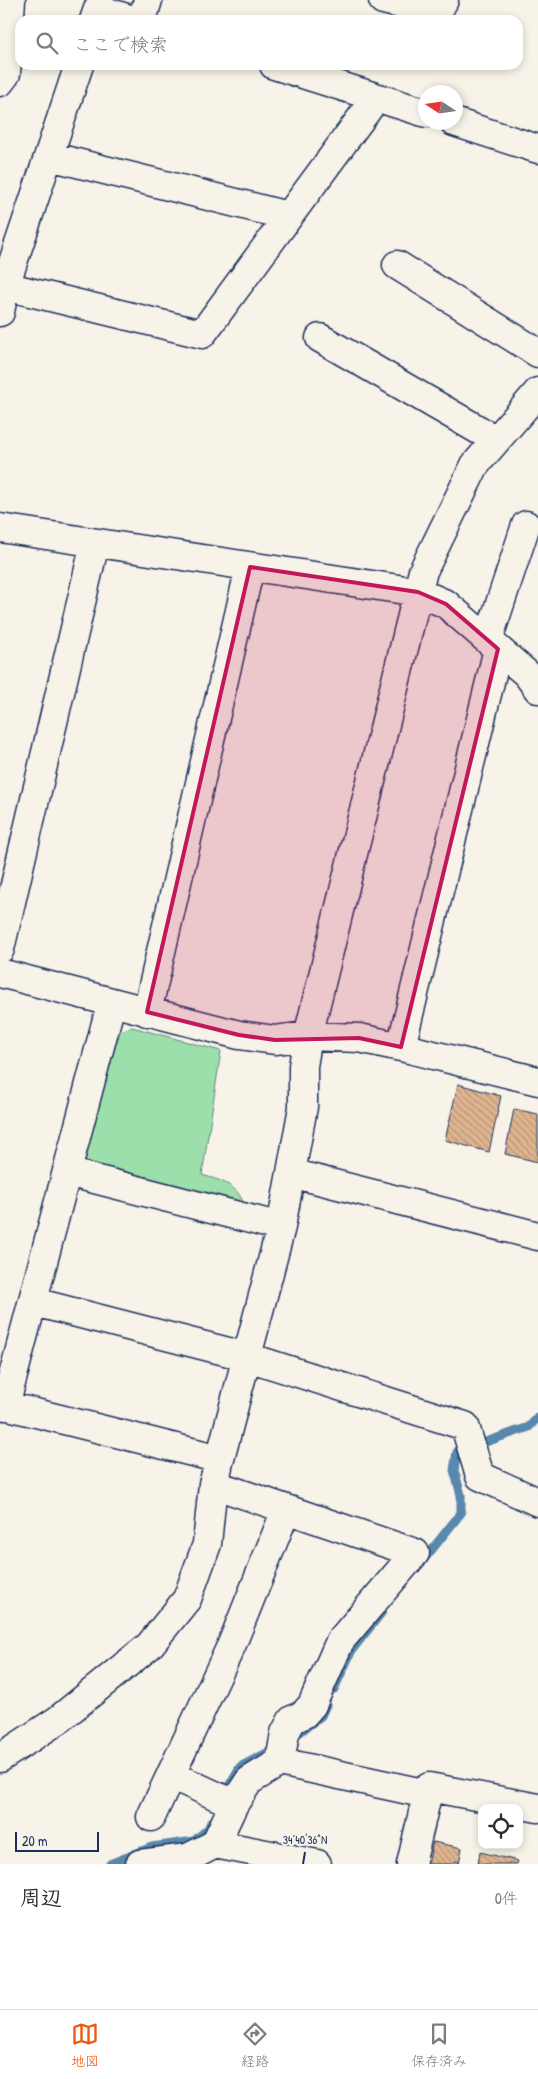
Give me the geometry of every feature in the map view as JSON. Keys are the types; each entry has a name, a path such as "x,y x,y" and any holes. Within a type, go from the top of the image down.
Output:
{"street":[{"path":"0,82 6,74 11,0"},
{"path":"144,15 148,0"},
{"path":"383,0 437,13 444,0"},
{"path":"96,15 98,9 117,15"},
{"path":"77,70 2,299 202,334 376,98"},
{"path":"289,70 418,111"},
{"path":"463,125 538,149"},
{"path":"49,156 288,216"},
{"path":"397,265 538,353"},
{"path":"320,338 496,440"},
{"path":"0,1758 58,1720 149,1646 187,1599 207,1544 217,1471 281,1227 302,1107 303,1066 308,1036 423,571 475,465 538,392"},
{"path":"401,1047 493,645 526,525"},
{"path":"0,528 250,568 418,592 446,604 527,674 538,689"},
{"path":"0,950 95,543"},
{"path":"146,1012 250,568"},
{"path":"0,974 111,1004 239,1035 275,1040 308,1036 359,1038 538,1081"},
{"path":"111,1004 34,1302 3,1405 217,1471 286,1510 415,1553 340,1641 312,1705 304,1714 292,1720 282,1749 226,1800 215,1844"},
{"path":"67,1172 281,1227"},
{"path":"291,1173 538,1236"},
{"path":"34,1302 248,1357 466,1426 480,1476 538,1502"},
{"path":"151,1817 232,1644 286,1510"},
{"path":"282,1749 427,1794"},
{"path":"172,1775 226,1800"},
{"path":"411,1864 428,1787 538,1808"},
{"path":"140,1864 188,1858 215,1844 317,1864"}],"highlighted area":[{"path":"250,567 418,592 446,604 498,649 401,1047 359,1038 275,1040 239,1035 147,1012"}],"green space":[{"path":"132,1027 221,1051 202,1175 229,1185 239,1194 245,1209 80,1166 120,1031"}],"building":[{"path":"458,1084 501,1096 489,1152 445,1140"},
{"path":"514,1109 538,1114 538,1162 505,1154"},
{"path":"433,1842 462,1848 459,1863 455,1861 455,1864 428,1864"},
{"path":"480,1852 518,1861 517,1864 478,1864"}],"waterway":[{"path":"422,1562 461,1513 461,1495 454,1470 457,1452 529,1427 538,1417"},
{"path":"334,1689 352,1650 382,1612"},
{"path":"291,1739 321,1716 326,1705"},
{"path":"223,1796 240,1767 278,1747"},
{"path":"110,1864 152,1847 194,1841 208,1829 211,1822"}]}
